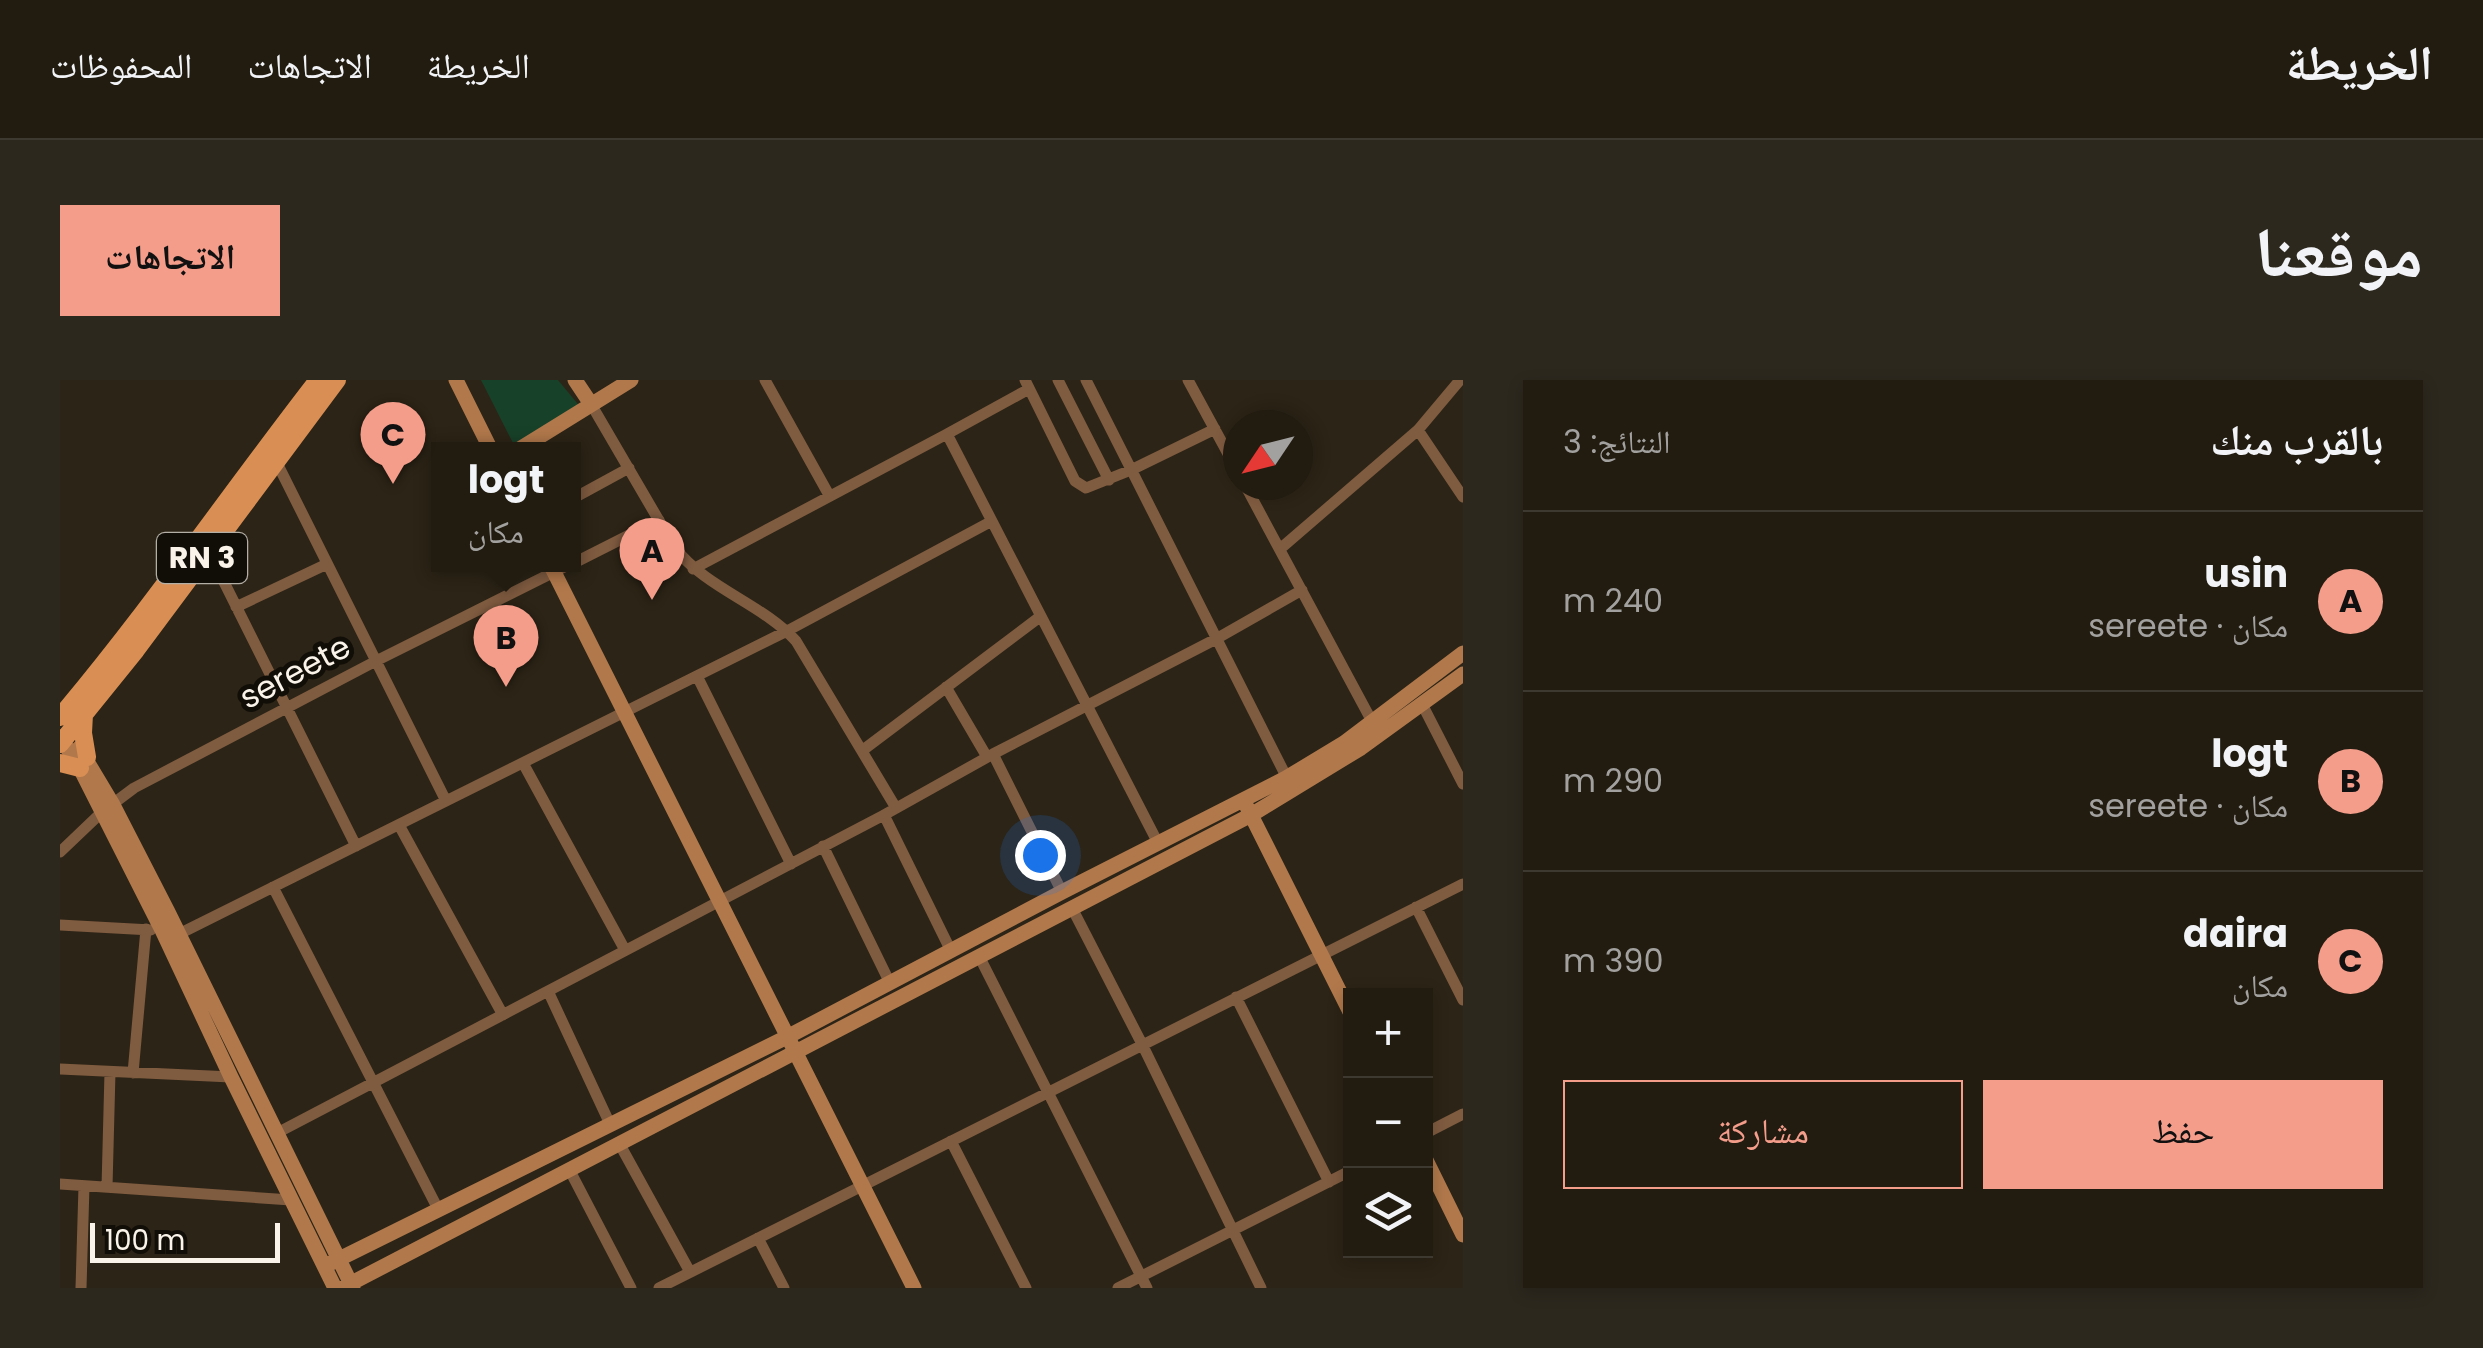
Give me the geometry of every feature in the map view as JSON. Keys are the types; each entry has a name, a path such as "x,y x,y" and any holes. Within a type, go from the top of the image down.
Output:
{"main road":[{"path":"456,380 487,442"},
{"path":"575,380 592,404"},
{"path":"531,442 632,380"},
{"name":"RN 3","path":"62,734 123,642 275,460 326,383"},
{"name":"RN 3","path":"62,734 136,650 203,544 326,383"},
{"path":"554,572 914,1288"},
{"path":"1376,728 1463,653"},
{"path":"332,1262 610,1124 979,956 1251,815 1344,743 1422,704 1463,674"},
{"path":"84,763 85,711"},
{"path":"62,734 84,763 179,934 277,1133 345,1287 619,1143 890,983 1244,799 1290,783"},
{"path":"60,764 84,763"},
{"path":"1244,799 1343,998"},
{"path":"107,808 154,930 290,1200 332,1262"},
{"path":"1430,1168 1463,1235"}],"street":[{"path":"764,380 830,495"},
{"path":"1058,380 1109,480"},
{"path":"1086,380 1290,783"},
{"path":"1188,380 1223,445"},
{"path":"1280,550 1418,430 1460,380"},
{"path":"693,569 948,434 1027,385 1075,482 1086,488 1214,429"},
{"path":"592,404 675,548 693,569 787,631 804,651 863,750 951,952"},
{"path":"1418,430 1463,497"},
{"path":"948,434 1158,843"},
{"path":"275,460 446,801"},
{"path":"581,494 629,468"},
{"path":"1253,500 1376,728"},
{"name":"sereete","path":"581,559 659,520"},
{"path":"179,934 787,631 992,521"},
{"path":"203,544 356,846"},
{"path":"236,607 327,564"},
{"name":"sereete","path":"60,852 134,788 544,572"},
{"path":"277,1133 890,812 1302,590"},
{"path":"863,750 1042,616"},
{"path":"696,676 790,864"},
{"path":"946,686 990,756 1062,892"},
{"path":"1422,704 1463,784"},
{"path":"522,763 625,950"},
{"path":"398,824 502,1014"},
{"path":"823,846 890,983"},
{"path":"658,1288 1463,884"},
{"path":"274,887 438,1209"},
{"path":"1072,908 1261,1288"},
{"path":"1416,908 1463,1000"},
{"path":"60,925 154,930 133,1073"},
{"path":"979,956 1144,1282"},
{"path":"548,991 610,1124"},
{"path":"1236,998 1329,1182"},
{"path":"60,1069 231,1077"},
{"path":"107,1187 110,1072"},
{"path":"1433,1129 1463,1114"},
{"path":"951,1141 1026,1288"},
{"path":"619,1143 690,1272"},
{"path":"569,1169 631,1288"},
{"path":"1118,1288 1144,1282 1232,1230 1343,1175"},
{"path":"60,1184 290,1200"},
{"path":"81,1288 84,1186"},
{"path":"758,1238 784,1288"}],"green space":[{"path":"481,380 558,380 582,409 524,442 512,442"}],"place":[{"name":"daira","path":"393,484"},
{"name":"usin","path":"652,600"},
{"name":"logt","path":"506,687"}]}
